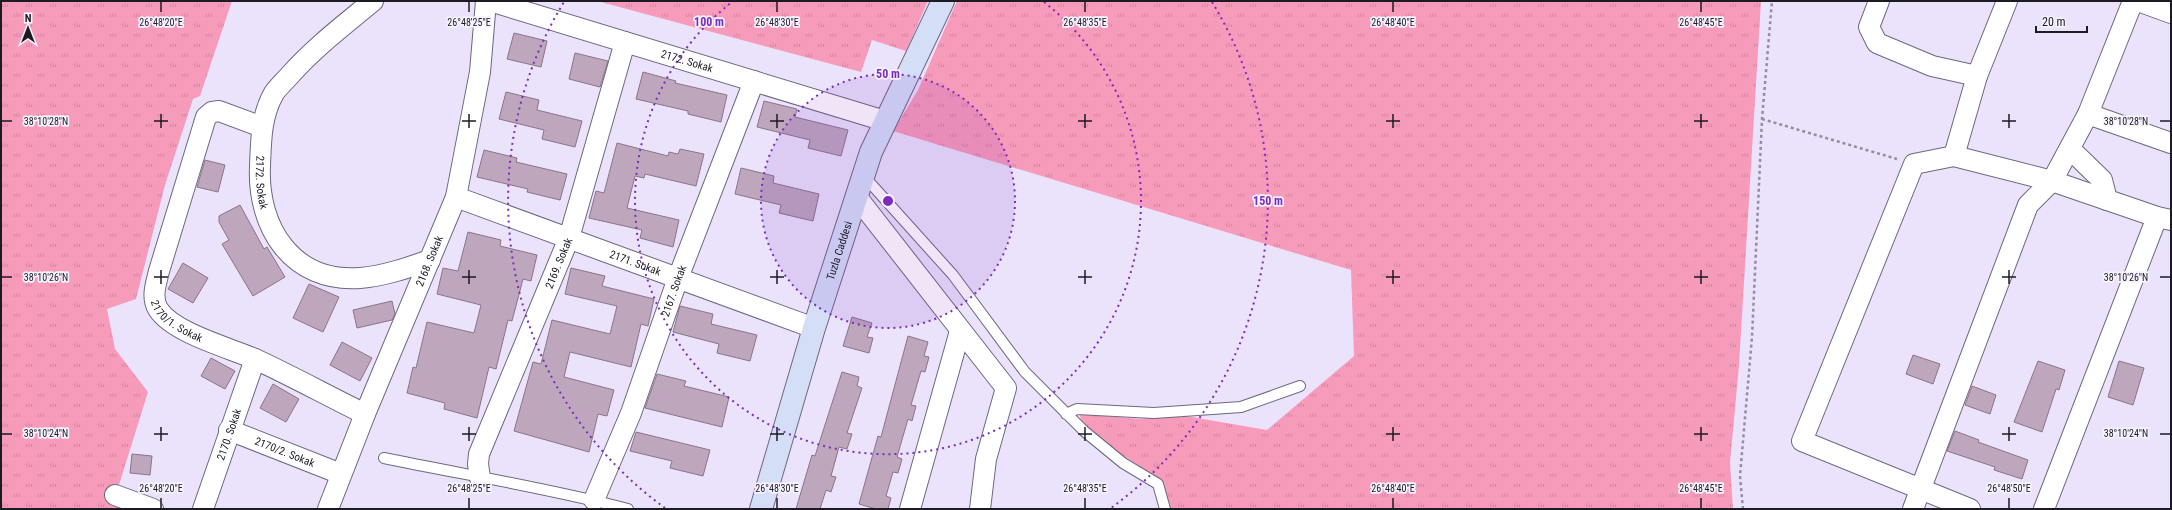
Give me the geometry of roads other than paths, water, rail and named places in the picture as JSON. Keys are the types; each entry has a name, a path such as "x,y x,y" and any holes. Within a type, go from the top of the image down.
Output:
{"main road":[{"name":"Tuzla Caddesi","path":"761,509 814,328 871,152 943,1"}],"street":[{"name":"2172. Sokak","path":"373,1 310,52 275,93 264,115 262,128 259,185 261,200 265,216 275,235 292,258 311,269 333,276 359,278 394,272 430,260"},
{"name":"2168. Sokak","path":"328,509 340,474 456,197 480,72 486,1"},
{"name":"2172. Sokak","path":"490,1 885,121"},
{"path":"1878,1 1869,27 1877,43 1932,66 1977,76"},
{"path":"1954,156 1977,76 2007,1"},
{"path":"1913,509 2028,205 2052,181 2088,114 2133,1"},
{"path":"2138,1 2171,13"},
{"name":"2169. Sokak","path":"480,478 478,464 481,447 569,238 625,42"},
{"name":"2167. Sokak","path":"594,500 631,413 678,278 754,81"},
{"name":"2170/1. Sokak","path":"262,128 219,111 212,112 206,117 154,290 154,300 159,310 168,320 190,332 255,359 365,414"},
{"path":"2088,114 2171,143"},
{"path":"2070,148 2102,180 2107,200"},
{"path":"1970,509 1802,441 1914,164 1954,156 2052,181 2164,218 2044,509"},
{"path":"859,186 960,331 1006,388 986,459 980,509"},
{"name":"2171. Sokak","path":"456,197 814,328"},
{"path":"910,509 960,331"},
{"name":"2170. Sokak","path":"203,509 229,430 255,359"},
{"name":"2170/2. Sokak","path":"229,430 340,474"},
{"path":"115,495 153,509"}],"lane":[{"path":"859,186 953,275 1025,372 1066,414 1123,463 1158,484 1165,509"},
{"path":"1066,414 1076,409 1154,413 1241,407 1300,386"},
{"path":"384,458 480,478 570,494 628,509"}]}
